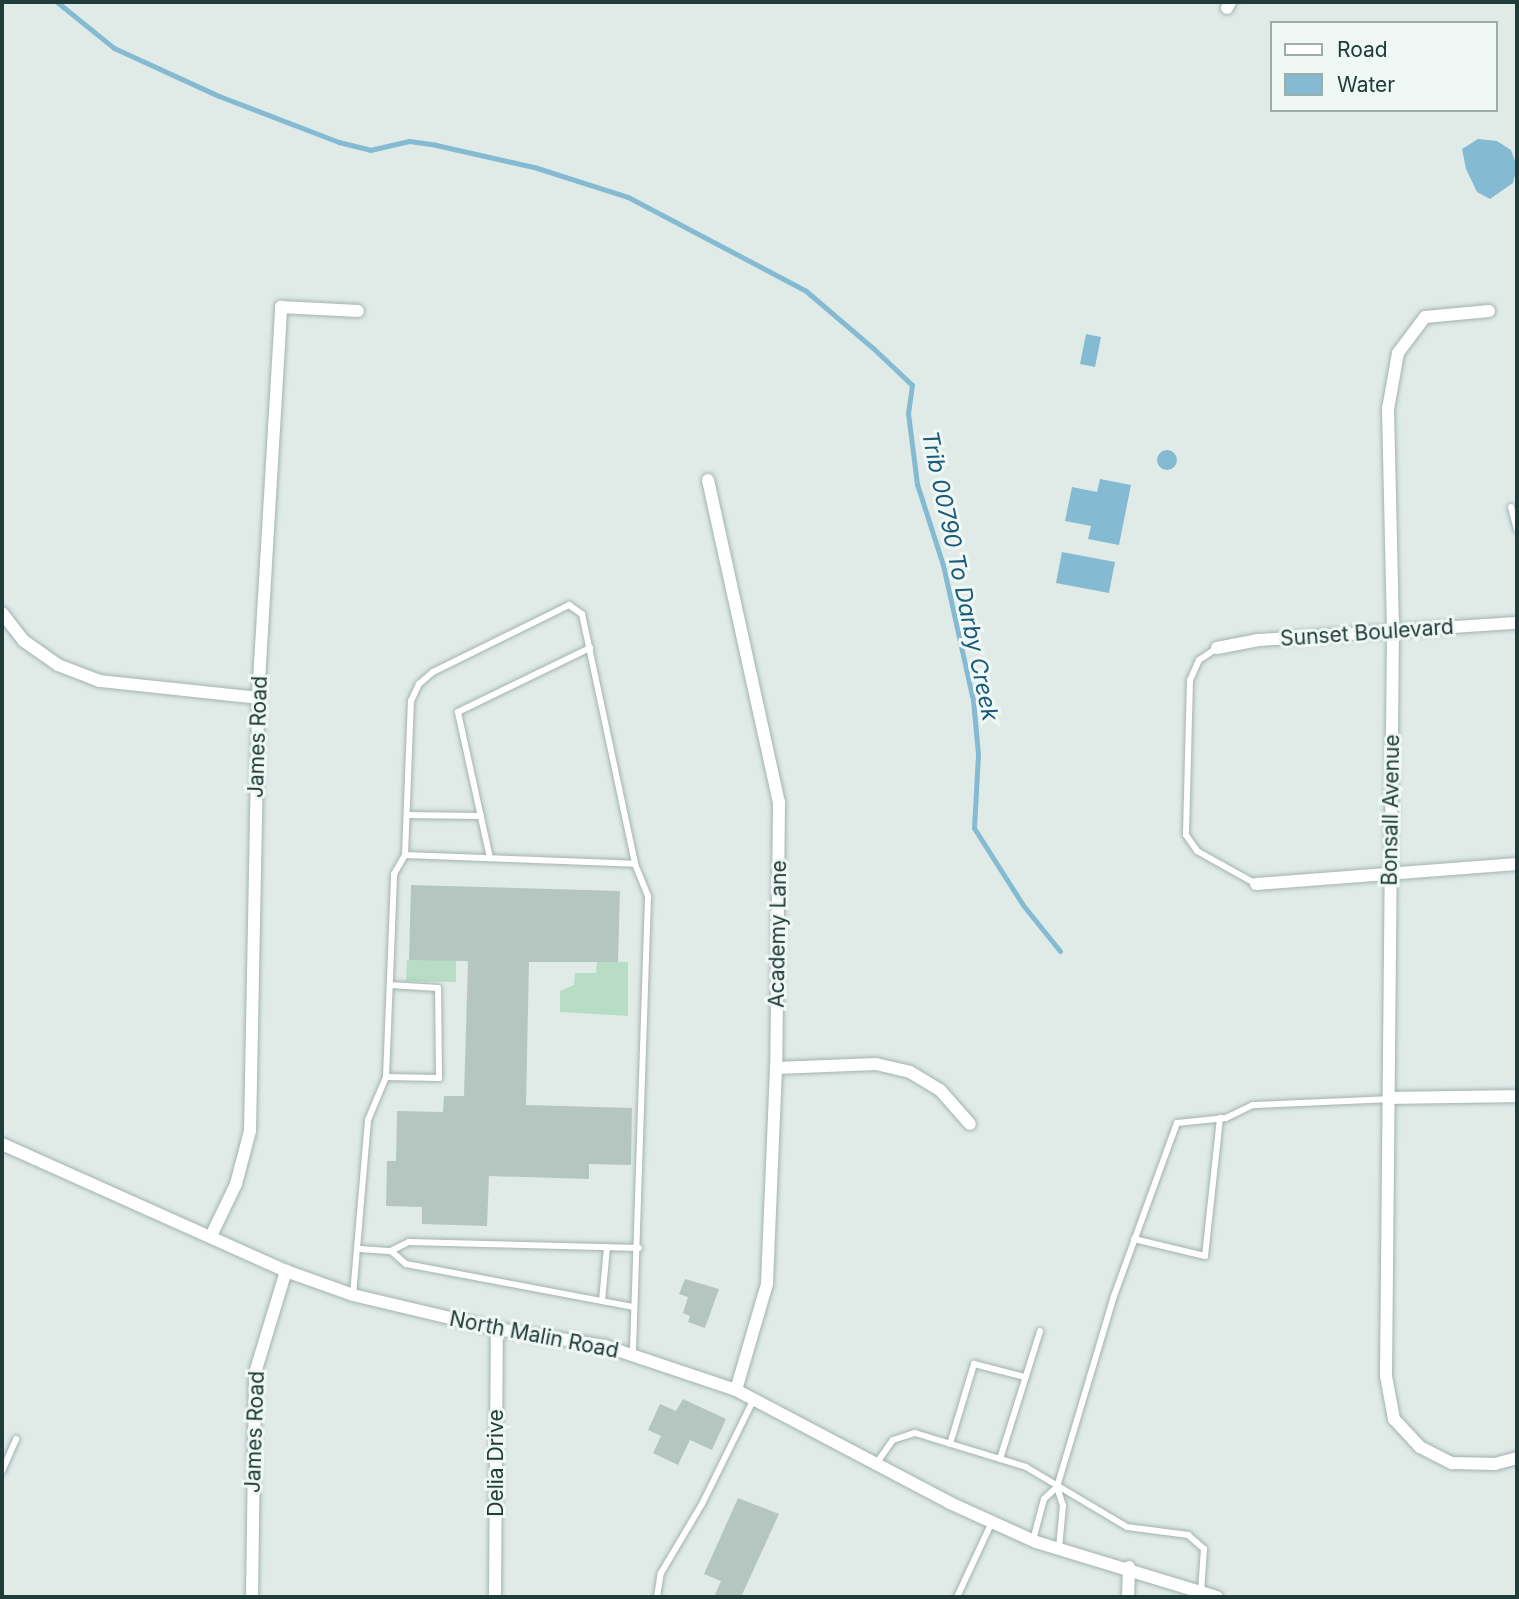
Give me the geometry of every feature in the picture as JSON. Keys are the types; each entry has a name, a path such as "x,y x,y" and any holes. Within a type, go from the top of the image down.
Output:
{"street":[{"name":"James Road","path":"211,1236 236,1184 250,1131 258,698 281,307 358,311"},
{"name":"Bonsall Avenue","path":"1489,311 1425,317 1398,353 1388,409 1393,630 1389,871 1391,1098 1386,1376 1394,1419 1420,1447 1452,1463 1495,1464 1517,1458"},
{"name":"Academy Lane","path":"708,481 779,802 776,1068 767,1284 736,1390"},
{"path":"2,613 24,641 58,666 100,681 258,698"},
{"name":"Sunset Boulevard","path":"1217,648 1258,640 1517,622"},
{"path":"1256,884 1389,871 1517,864"},
{"path":"776,1068 876,1063 910,1072 940,1090 970,1124"},
{"path":"1391,1098 1517,1096"},
{"name":"North Malin Road","path":"2,1144 286,1271 354,1295 497,1329 605,1346 736,1390 876,1464 1033,1540 1129,1567 1217,1597"},
{"name":"James Road","path":"252,1597 255,1373 286,1271"},
{"name":"Delia Drive","path":"495,1597 497,1329"},
{"path":"1128,1597 1129,1567"}],"lane":[{"path":"1511,506 1517,529"},
{"path":"354,1295 360,1249 368,1120 386,1077 394,874 405,855 411,701 419,684 433,672 558,606 569,605 582,614 635,864 648,897 639,1248 633,1355"},
{"path":"490,858 458,712 590,648"},
{"path":"1217,648 1199,660 1189,680 1186,835 1197,851 1256,884"},
{"path":"407,815 481,816"},
{"path":"405,855 635,864"},
{"path":"386,1077 439,1078 438,988 390,985"},
{"path":"1033,1540 1044,1499 1057,1487 1134,1239 1177,1123 1220,1118 1253,1105 1391,1098"},
{"path":"1134,1239 1205,1256 1220,1118"},
{"path":"360,1249 391,1251 409,1242 639,1248"},
{"path":"602,1301 607,1247"},
{"path":"391,1251 407,1264 635,1307"},
{"path":"1000,1459 1040,1331"},
{"path":"950,1444 974,1364 1026,1377"},
{"path":"657,1597 661,1573 702,1504 754,1399"},
{"path":"876,1464 893,1440 915,1433 1026,1467 1127,1527 1188,1535 1204,1549 1201,1592"},
{"path":"2,1471 16,1439"},
{"path":"1057,1487 1063,1505 1059,1549"},
{"path":"957,1597 964,1588 992,1522"},
{"path":"964,1588 967,1597"}],"green space":[{"path":"407,960 456,960 456,982 406,981"},
{"path":"597,962 628,962 628,1016 560,1012 560,991 574,985 575,973 596,973"}],"water":[{"path":"1478,139 1497,141 1511,150 1517,166 1513,183 1490,199 1477,192 1466,169 1462,149"},
{"path":"1086,334 1101,337 1095,367 1080,364"},
{"path":"1167,450 1174,453 1177,460 1174,467 1167,470 1160,467 1157,460 1160,453"},
{"path":"1100,479 1131,485 1119,545 1088,539 1091,526 1065,521 1072,487 1097,492"},
{"path":"1062,552 1115,562 1109,593 1056,583"}],"building":[{"path":"411,885 620,891 618,962 529,962 526,1105 632,1108 631,1165 589,1164 589,1179 489,1176 487,1226 422,1224 422,1207 386,1206 387,1161 396,1161 397,1111 443,1112 444,1096 464,1096 468,961 409,960"},
{"path":"685,1279 719,1289 705,1328 688,1322 690,1316 683,1313 688,1297 679,1294"},
{"path":"683,1399 726,1419 712,1450 690,1440 678,1465 653,1453 661,1436 648,1430 660,1404 676,1411"},
{"path":"738,1498 779,1514 741,1597 714,1597 721,1581 704,1574"}],"waterway":[{"name":"Trib 00790 To Darby Creek","path":"57,2 114,48 219,96 339,142 370,150 409,141 436,145 534,167 628,197 806,291 873,348 912,385 908,413 917,484 943,565 973,700 978,754 974,828 1023,905 1060,951"}]}
